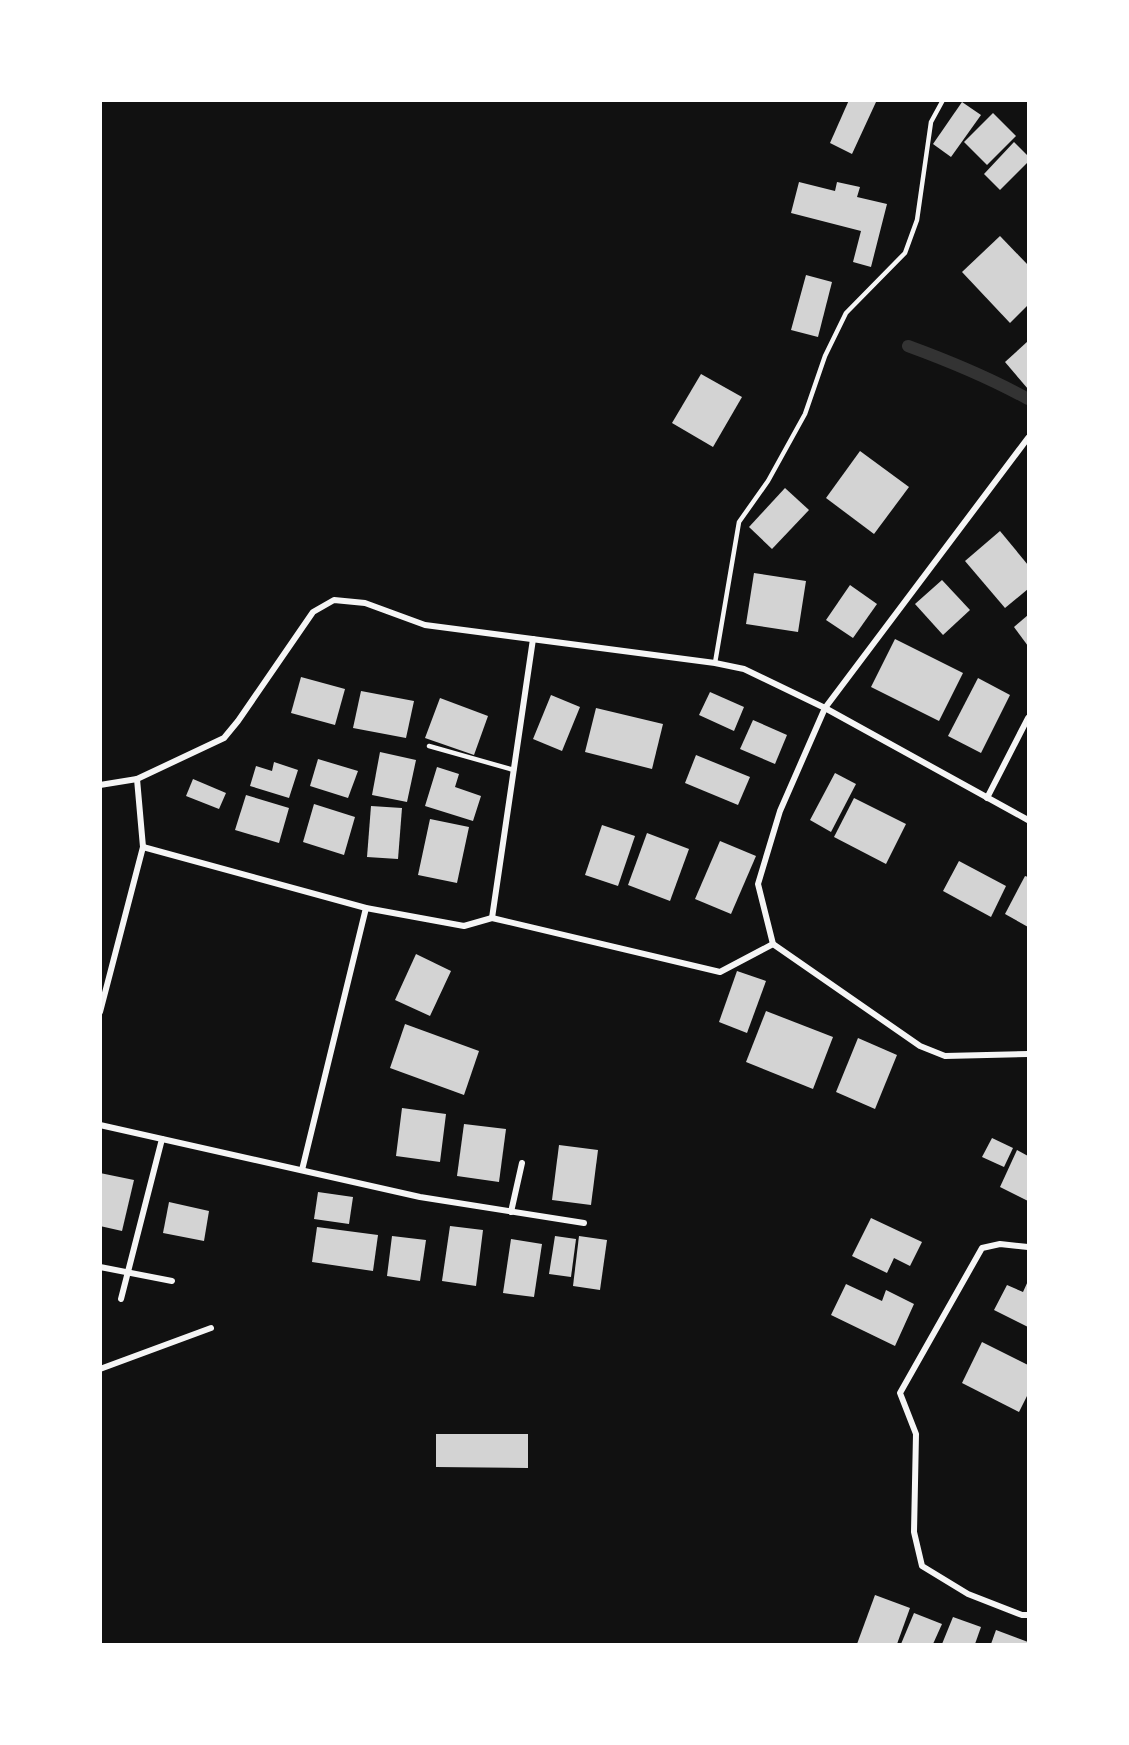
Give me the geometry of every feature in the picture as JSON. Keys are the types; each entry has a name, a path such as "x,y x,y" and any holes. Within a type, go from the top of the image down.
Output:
{"street":[{"path":"1029,438 825,708 780,811 759,884 773,944 920,1046 945,1056 1029,1054"},
{"path":"100,785 137,779 224,738 313,612 334,600 365,603 425,625 715,663 744,669 825,708 1029,820"},
{"path":"492,918 533,639"},
{"path":"987,798 1029,718"},
{"path":"100,1012 143,846 137,779"},
{"path":"143,846 366,908 464,926 492,918 720,972 773,944"},
{"path":"302,1170 366,908"},
{"path":"100,1125 420,1197 584,1223"},
{"path":"121,1299 162,1139"},
{"path":"511,1212 522,1163"},
{"path":"1029,1246 1000,1244 982,1248 900,1393 916,1434 914,1532 922,1566 968,1594 1022,1615 1029,1615"},
{"path":"100,1268 172,1281"},
{"path":"100,1369 211,1328"}],"lane":[{"path":"715,663 739,522 768,481 805,414 825,356 846,314 905,253 917,220 931,122 943,100"},
{"path":"429,746 514,770"}],"building":[{"path":"849,100 876,102 852,154 830,143"},
{"path":"962,102 981,115 951,157 933,144"},
{"path":"993,113 1016,136 987,165 964,142"},
{"path":"1014,142 1028,156 1028,162 1000,190 984,174"},
{"path":"799,182 835,191 837,182 860,187 857,197 887,204 871,267 853,262 861,231 791,213"},
{"path":"1000,236 1028,265 1028,305 1010,323 962,272"},
{"path":"806,275 832,282 818,337 791,330"},
{"path":"1028,341 1028,389 1005,362"},
{"path":"701,374 742,397 713,447 672,423"},
{"path":"860,451 909,487 874,534 826,498"},
{"path":"785,488 809,510 772,549 749,527"},
{"path":"1000,531 1028,565 1028,589 1005,608 965,561"},
{"path":"754,573 806,581 798,632 746,624"},
{"path":"942,580 970,610 943,635 915,604"},
{"path":"850,585 877,604 853,638 826,620"},
{"path":"1028,615 1028,646 1014,627"},
{"path":"895,639 963,673 939,721 871,687"},
{"path":"301,677 345,689 335,725 291,713"},
{"path":"978,678 1010,695 981,753 948,736"},
{"path":"361,691 414,701 406,738 353,728"},
{"path":"710,692 744,707 734,731 699,715"},
{"path":"551,695 580,707 562,751 533,739"},
{"path":"440,698 488,716 474,755 425,738"},
{"path":"596,708 663,724 652,769 585,752"},
{"path":"753,720 787,735 775,764 740,749"},
{"path":"380,752 416,760 407,802 372,795"},
{"path":"696,755 750,777 738,805 685,783"},
{"path":"318,759 358,771 348,798 310,786"},
{"path":"274,762 298,770 289,798 250,786 256,766 272,771"},
{"path":"437,767 459,774 455,787 481,796 473,821 425,806"},
{"path":"835,773 856,784 831,832 810,820"},
{"path":"193,779 226,793 219,809 186,796"},
{"path":"246,795 289,808 279,843 235,830"},
{"path":"854,798 906,824 886,864 834,837"},
{"path":"314,804 355,817 344,855 303,842"},
{"path":"371,806 402,808 398,859 367,857"},
{"path":"430,819 469,827 457,883 418,875"},
{"path":"602,825 635,836 618,886 585,875"},
{"path":"647,833 689,849 670,901 628,885"},
{"path":"720,841 756,856 731,914 695,899"},
{"path":"959,861 1006,886 991,917 943,891"},
{"path":"1025,876 1028,877 1028,927 1005,914"},
{"path":"416,954 451,971 430,1016 395,1000"},
{"path":"737,971 766,981 747,1033 719,1022"},
{"path":"766,1011 833,1037 813,1089 746,1062"},
{"path":"405,1024 479,1051 464,1095 390,1068"},
{"path":"858,1038 897,1055 875,1109 836,1092"},
{"path":"402,1108 446,1114 440,1162 396,1156"},
{"path":"464,1124 506,1129 499,1182 457,1176"},
{"path":"992,1138 1013,1148 1004,1167 982,1157"},
{"path":"559,1145 598,1150 591,1205 552,1200"},
{"path":"1017,1150 1028,1156 1028,1201 1000,1187"},
{"path":"100,1173 134,1180 122,1231 100,1226"},
{"path":"318,1192 353,1197 349,1224 314,1219"},
{"path":"169,1202 209,1211 204,1241 163,1233"},
{"path":"871,1218 922,1242 910,1266 894,1258 887,1273 852,1256"},
{"path":"450,1226 483,1230 476,1286 442,1281"},
{"path":"317,1227 378,1235 373,1271 312,1262"},
{"path":"392,1236 426,1240 420,1281 387,1276"},
{"path":"555,1236 576,1239 571,1277 549,1274"},
{"path":"579,1236 607,1240 600,1290 573,1286"},
{"path":"511,1239 542,1244 534,1297 503,1293"},
{"path":"1028,1281 1028,1327 994,1310 1007,1285 1023,1292"},
{"path":"846,1284 882,1301 886,1290 914,1304 895,1346 831,1315"},
{"path":"982,1342 1028,1365 1028,1394 1019,1412 962,1383"},
{"path":"436,1434 528,1434 528,1468 436,1467"},
{"path":"875,1595 910,1608 897,1644 857,1644"},
{"path":"914,1613 942,1624 933,1644 901,1644"},
{"path":"953,1617 981,1627 975,1644 942,1644"},
{"path":"996,1630 1028,1642 1028,1644 991,1644"}],"waterway":[{"path":"908,346 969,370 1028,399"}]}
